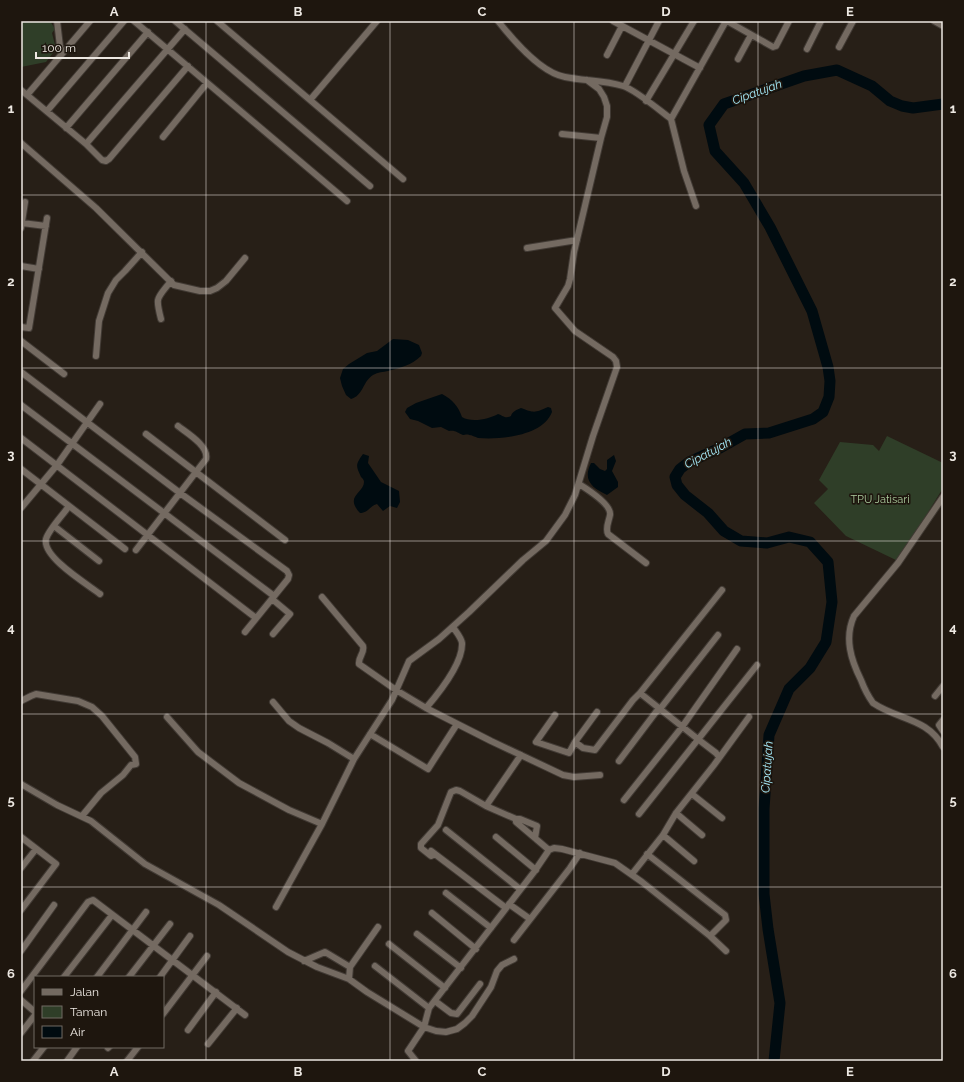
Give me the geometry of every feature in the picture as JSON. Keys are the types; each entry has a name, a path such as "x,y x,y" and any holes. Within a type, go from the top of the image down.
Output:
{"street":[{"path":"57,21 61,55"},
{"path":"27,95 90,21"},
{"path":"47,112 124,21"},
{"path":"134,21 347,200"},
{"path":"217,21 403,179"},
{"path":"310,100 377,21"},
{"path":"498,21 519,46 548,71 565,77 625,86 671,119 679,154 696,206"},
{"path":"613,21 700,68"},
{"path":"625,86 659,21"},
{"path":"646,101 694,21"},
{"path":"671,119 726,21 774,47 776,46 789,21"},
{"path":"807,49 821,21"},
{"path":"839,48 853,21"},
{"path":"934,21 943,26"},
{"path":"177,22 370,186"},
{"path":"607,55 622,26"},
{"path":"86,144 185,29"},
{"path":"66,128 148,32"},
{"path":"738,59 751,35"},
{"path":"21,90 86,144 102,160 107,161 188,66"},
{"path":"276,907 322,824 354,759 396,690 411,659 453,627 552,534 569,508 579,484 593,436 617,367 616,361 613,357 575,331 555,309 568,286 570,279 577,240 607,118 607,106 604,97 599,89 586,80"},
{"path":"163,137 207,83"},
{"path":"562,134 601,138"},
{"path":"21,143 96,208 174,285 205,292 217,288 226,281 245,258"},
{"path":"25,202 21,225 46,226"},
{"path":"21,327 29,328 47,218"},
{"path":"527,248 577,240"},
{"path":"96,356 99,321 108,293 116,280 142,252"},
{"path":"21,266 39,269"},
{"path":"161,319 157,304 158,300 171,281"},
{"path":"21,341 64,374"},
{"path":"21,372 288,571 288,579 245,632"},
{"path":"22,505 57,465 100,404"},
{"path":"21,405 273,597 290,614 273,634"},
{"path":"136,550 206,459 206,454 203,448 196,440 178,426"},
{"path":"146,434 285,540"},
{"path":"21,438 256,618"},
{"path":"21,469 125,549"},
{"path":"579,484 609,508 608,534 646,563"},
{"path":"943,497 898,563 854,616 851,622 849,634 850,652 853,663 868,696 873,703 930,730 943,747"},
{"path":"69,506 48,534 46,546 51,555 58,562 100,594"},
{"path":"54,526 99,561"},
{"path":"575,742 583,748 595,750 633,700 722,590"},
{"path":"322,597 364,646 364,652 359,660 359,664 396,690 457,724 556,772 568,776 579,777 600,775"},
{"path":"426,708 436,697 451,675 462,649 462,642 453,627"},
{"path":"619,761 718,635"},
{"path":"624,800 682,727 737,649"},
{"path":"640,814 757,665"},
{"path":"935,696 943,686"},
{"path":"640,693 716,753 719,757"},
{"path":"21,701 36,694 85,704 96,710 102,716 135,757 136,764 131,765 123,775 101,793 82,816"},
{"path":"273,702 289,720 299,728 354,759"},
{"path":"555,715 536,742 568,753 598,712"},
{"path":"167,717 198,752 239,783 284,808 322,824"},
{"path":"632,874 663,835 676,813 692,794 749,717"},
{"path":"943,720 939,725 943,731"},
{"path":"370,734 428,769 457,724"},
{"path":"486,806 521,755"},
{"path":"21,784 57,805 82,816 100,828 145,864 219,904 274,943 304,961 349,979 367,992 424,1027 436,1031 446,1032 456,1029 465,1023 472,1016 491,988 497,971 505,963 514,959"},
{"path":"530,920 507,906 433,852 431,856 421,848 421,844 438,825 451,792 456,790 486,806 537,826 535,838"},
{"path":"692,794 722,818"},
{"path":"676,813 702,835"},
{"path":"516,819 516,822 549,850"},
{"path":"446,830 520,889"},
{"path":"663,835 694,860"},
{"path":"21,837 56,864 21,910"},
{"path":"496,837 536,870"},
{"path":"416,1061 408,1051 424,1027 429,1008 536,870 549,850 558,848 615,863 632,874 710,936 726,951"},
{"path":"21,868 36,849"},
{"path":"514,940 580,853"},
{"path":"647,854 725,915 726,920 710,936"},
{"path":"446,893 490,928"},
{"path":"21,992 89,901 95,901 245,1015"},
{"path":"21,951 54,905"},
{"path":"98,976 146,912"},
{"path":"432,913 476,948"},
{"path":"65,976 112,914"},
{"path":"130,976 170,924"},
{"path":"349,979 350,967 378,927"},
{"path":"417,934 461,968"},
{"path":"161,976 190,936"},
{"path":"389,944 445,988"},
{"path":"304,961 325,952 350,967"},
{"path":"164,1013 207,956"},
{"path":"375,966 429,1008"},
{"path":"435,1001 451,1013 457,1014 480,984"},
{"path":"188,1030 216,992"},
{"path":"21,1000 34,1011"},
{"path":"208,1044 237,1008"},
{"path":"21,1033 34,1016"},
{"path":"33,1061 43,1048"},
{"path":"66,1061 76,1048"},
{"path":"127,1061 137,1048"}],"green space":[{"path":"21,21 50,21 55,29 52,33 56,49 46,62 21,67"},
{"name":"TPU Jatisari","path":"887,436 943,463 943,488 898,561 846,536 814,503 828,489 819,480 840,442 873,445 879,451"}],"water":[{"path":"393,339 408,340 419,345 422,353 421,356 406,366 373,375 367,381 361,392 351,399 346,395 342,386 340,378 343,369 367,353 377,351"},
{"path":"442,394 455,404 462,417 471,420 485,419 498,414 504,417 509,417 514,411 521,408 534,412 548,407 551,408 552,412 547,420 540,426 520,435 498,438 478,438 463,435 455,431 449,431 441,427 432,428 410,419 405,412 407,408 416,403"},
{"path":"363,454 369,456 368,463 381,482 399,491 400,502 397,508 390,506 383,511 377,504 365,512 360,513 356,507 354,499 364,482 357,468"},
{"path":"614,455 616,461 612,471 618,482 618,487 607,495 597,490 590,483 588,479 589,469 591,463 594,463 600,469 605,471 607,469 607,460"}],"waterway":[{"name":"Cipatujah","path":"774,1061 780,1003 764,894 764,809 769,735 789,689 810,668 826,642 832,602 828,562 810,542 789,537 767,543 741,541 724,531 708,513 685,495 677,485 675,477 680,469 689,462 720,448 745,434 769,433 813,419 823,412 829,397 830,381 828,367 812,311 770,227 744,183 715,151 709,125 724,104 804,76 837,70 872,86 890,101 902,106 913,108 943,104"}]}
